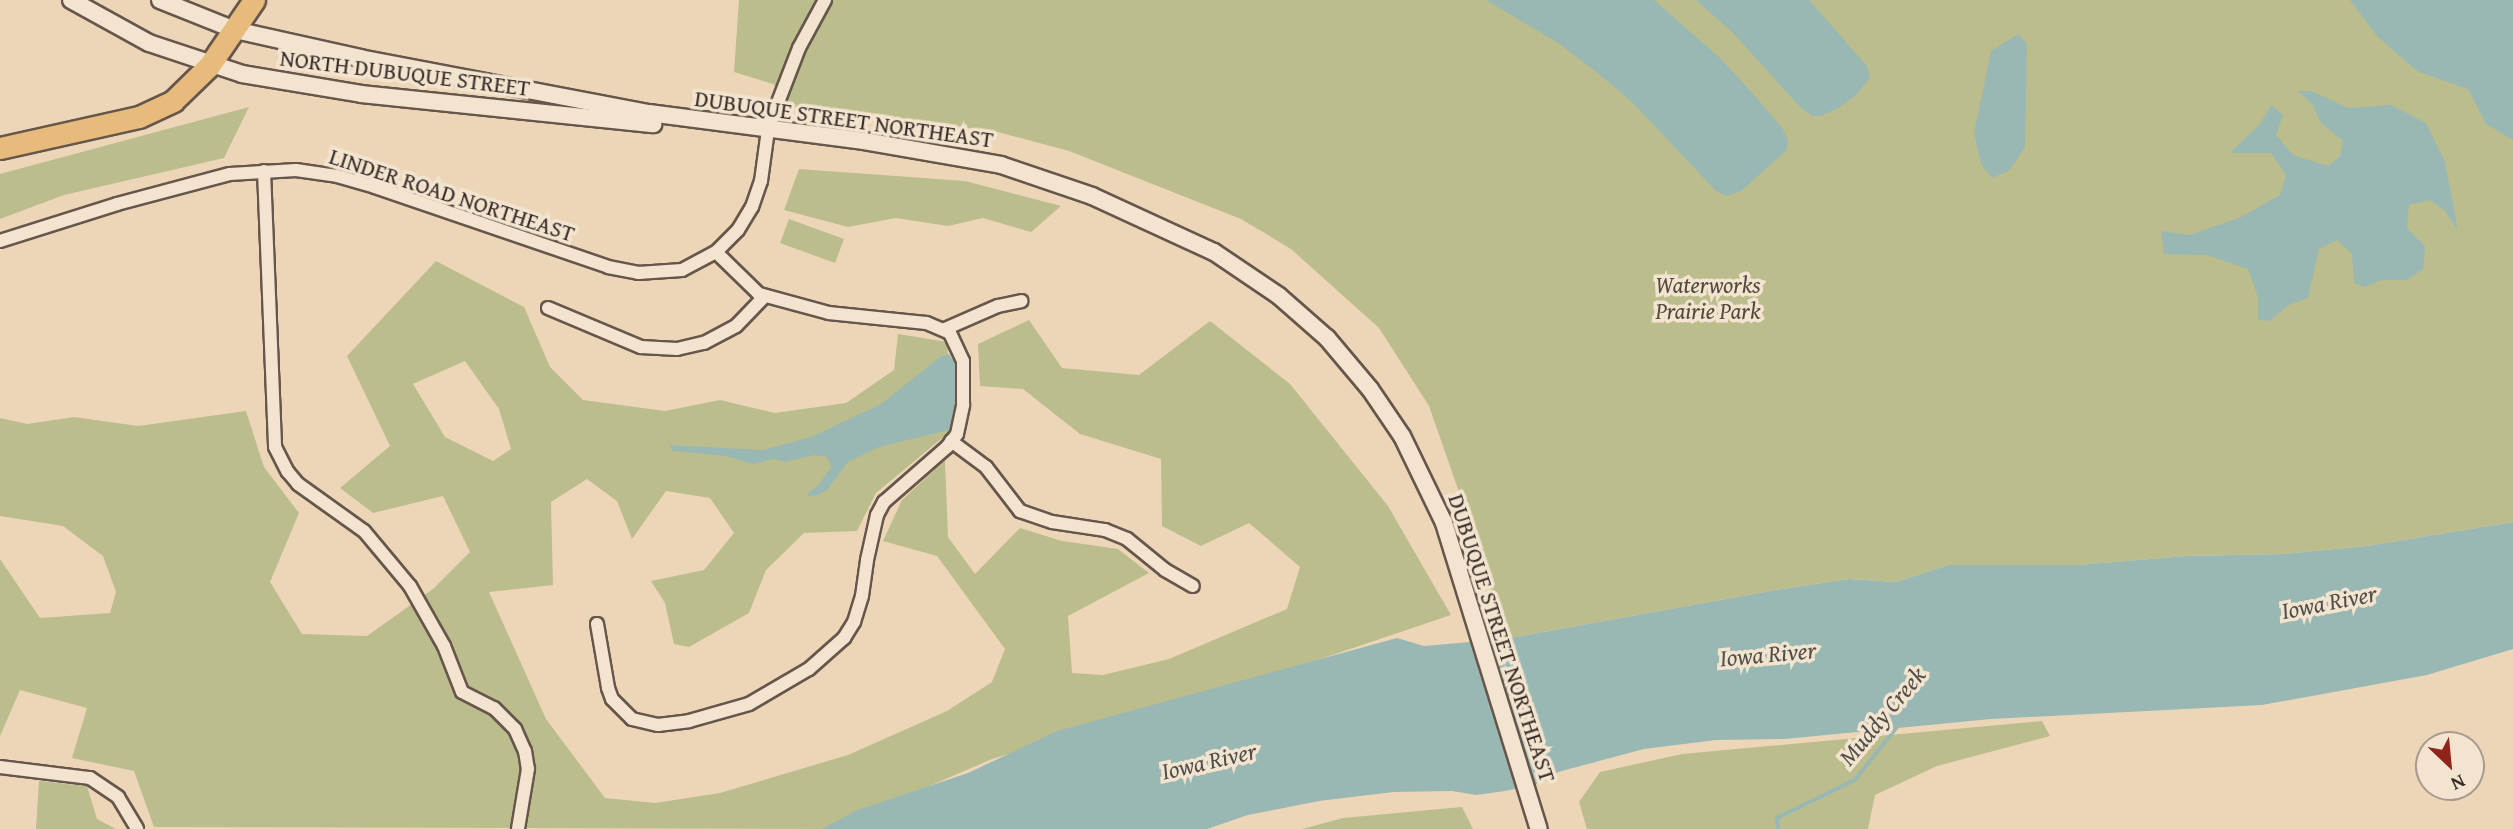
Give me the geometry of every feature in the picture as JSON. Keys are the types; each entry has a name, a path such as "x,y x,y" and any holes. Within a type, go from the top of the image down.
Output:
{"highway":[{"path":"0,148 94,128 155,111 180,96 209,66 254,0"}],"main road":[{"name":"NORTH DUBUQUE STREET","path":"71,0 149,43 209,66 266,79 361,94 650,123 750,128"},
{"name":"DUBUQUE STREET NORTHEAST","path":"160,0 235,30 360,58 566,98 750,128 864,141 1001,165 1092,196 1214,253 1245,271 1327,338 1390,416 1437,505 1539,829"}],"street":[{"name":"LINDER ROAD NORTHEAST","path":"0,241 230,174 296,170 337,176 550,248 638,273 682,270 716,252 738,230 752,207 761,181 768,130 799,48 825,0"},
{"path":"264,171 275,447 288,472 298,484 364,531 402,575 444,646 462,692 494,708 515,729 523,744 528,769 518,829"},
{"path":"597,624 612,699 632,719 658,725 689,721 748,704 809,669 831,653 844,638 854,622 862,596 870,549 884,502 951,441 961,418 964,378 959,349 945,329 926,323 829,313 765,296 752,290 716,252"},
{"path":"548,308 641,346 677,349 704,343 736,326 765,296"},
{"path":"945,329 998,306 1021,301"},
{"path":"951,441 986,467 1020,511 1052,522 1105,530 1127,539 1165,570 1193,586"},
{"path":"0,767 90,778 118,797 137,829"}],"green space":[{"name":"Waterworks Prairie Park","path":"739,0 2513,0 2513,522 2367,546 2284,554 2186,556 2077,565 1948,565 1896,582 1849,579 1505,639 1481,555 1429,406 1379,328 1291,249 1241,219 1069,151 994,131 777,105 782,92 773,84 734,72"},
{"path":"249,107 224,158 64,195 0,219 0,174"},
{"path":"799,169 965,181 1061,206 1031,232 983,218 948,226 896,218 848,227 784,210"},
{"path":"789,219 844,239 835,263 780,243"},
{"path":"436,261 524,307 550,367 583,400 665,411 720,400 775,413 846,403 894,370 898,334 947,342 953,429 876,493 857,531 804,533 766,570 749,613 689,647 674,644 665,603 651,581 704,570 734,533 710,498 666,491 632,539 617,501 587,479 551,502 553,585 489,592 546,719 605,798 655,803 720,793 848,755 947,711 992,682 1005,649 937,556 883,541 902,500 945,460 948,537 975,574 1020,528 1062,541 1118,549 1149,573 1068,616 1072,673 1103,675 1169,659 1287,609 1300,567 1249,523 1201,546 1162,526 1161,459 1080,434 1023,389 980,386 978,344 1029,320 1062,368 1139,375 1210,321 1290,384 1388,506 1451,615 1252,682 992,759 830,829 154,827 134,771 72,758 87,708 20,690 0,736 0,559 40,618 110,613 116,592 103,556 63,526 0,516 0,418 27,424 74,417 138,426 246,411 264,467 299,513 270,582 302,634 367,636 433,589 470,552 443,496 373,513 340,488 390,446 347,356","holes":["465,361 499,409 511,449 493,461 445,437 413,384"]},
{"path":"2042,721 2050,736 1937,766 1875,795 1868,829 1587,829 1579,802 1600,772 1682,754"},
{"path":"39,781 87,786 97,819 116,829 36,829"},
{"path":"1462,807 1473,829 1302,829 1343,818"}],"water":[{"path":"1486,0 1654,0 1720,58 1756,97 1783,129 1788,140 1787,150 1741,191 1727,196 1716,191 1631,101 1595,71 1558,43"},
{"path":"1696,0 1809,0 1867,66 1870,78 1856,95 1840,107 1821,116 1812,116 1801,108 1732,32"},
{"path":"2350,0 2513,0 2513,140 2486,124 2468,89 2419,72 2404,60 2377,36"},
{"path":"2018,34 2027,44 2025,147 2010,170 1992,178 1981,164 1974,133 1991,51"},
{"path":"2298,91 2312,91 2348,108 2391,105 2426,123 2445,162 2458,231 2445,211 2430,200 2409,205 2407,228 2425,246 2423,269 2407,280 2381,280 2365,287 2354,283 2352,254 2337,240 2319,249 2308,298 2289,305 2269,321 2258,320 2258,298 2248,269 2207,255 2164,254 2161,231 2190,235 2241,217 2280,195 2286,175 2271,153 2230,153 2260,124 2271,105 2283,115 2276,135 2293,155 2328,166 2340,156 2343,141 2321,123 2312,104"},
{"path":"949,354 959,370 959,408 953,429 879,447 848,462 827,490 818,495 808,496 808,493 818,486 831,467 827,457 815,455 785,462 774,459 753,464 725,456 673,451 668,445 763,450 811,437 881,404 940,357"},
{"name":"Iowa River","path":"2513,522 2513,649 2427,675 2262,705 1991,719 1785,739 1716,740 1644,749 1558,772 1542,783 1505,791 1476,795 1452,791 1394,792 1319,801 1248,815 1207,829 822,829 855,811 968,773 1057,731 1397,638 1424,646 1505,639 1849,579 1896,582 1948,565 2077,565 2186,556 2284,554 2367,546"}],"waterway":[{"name":"Muddy Creek","path":"1778,829 1777,818 1855,780 1897,727"}]}
